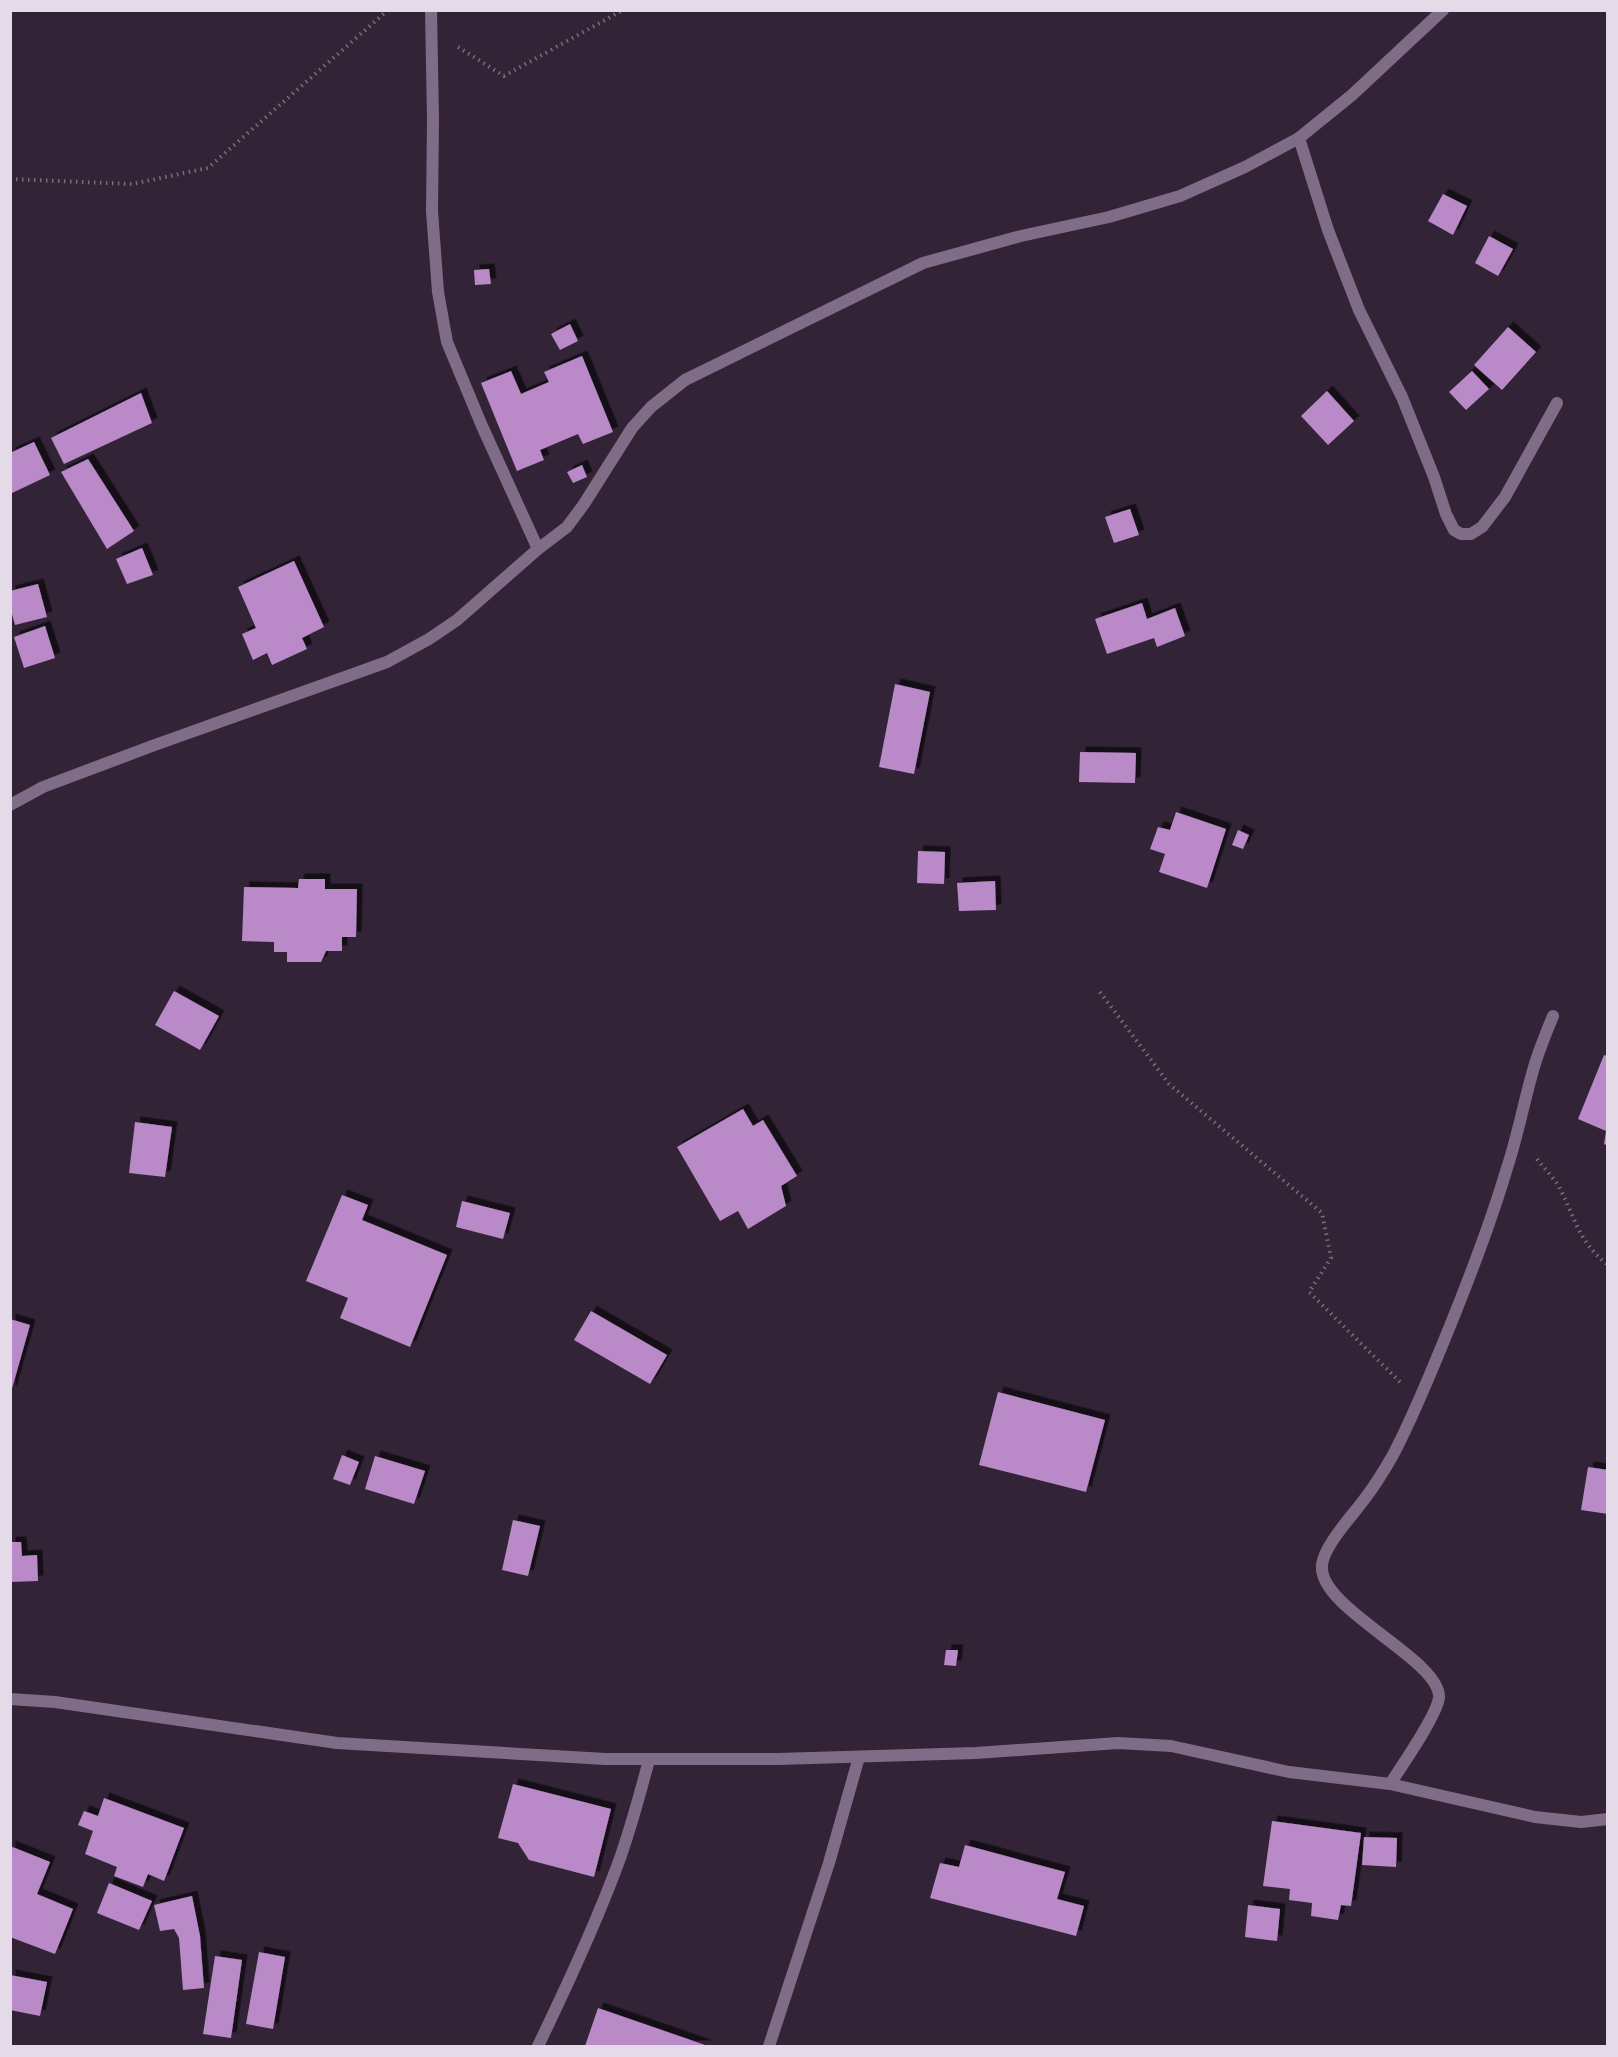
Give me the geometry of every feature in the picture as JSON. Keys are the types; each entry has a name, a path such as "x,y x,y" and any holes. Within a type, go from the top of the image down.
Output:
{"street":[{"path":"431,10 432,211 438,292 447,342 477,415 538,549"},
{"path":"10,805 43,787 387,662 429,639 457,620 538,549 567,527 632,428 651,408 685,380 923,263 1021,236 1108,217 1180,196 1245,167 1299,138 1352,95 1443,10"},
{"path":"1299,138 1328,230 1359,310 1402,397 1454,530 1461,534 1471,534 1482,527 1505,497 1557,403"},
{"path":"1390,1784 1437,1704 1438,1689 1423,1669 1355,1614 1333,1592 1324,1579 1321,1567 1324,1556 1367,1496 1392,1455 1419,1401 1479,1254 1518,1135 1534,1068 1553,1016"},
{"path":"10,1699 55,1702 337,1743 605,1760 859,1757 976,1753 1118,1743 1171,1746 1289,1772 1390,1784 1535,1817 1581,1822 1608,1819"},
{"path":"769,2046 829,1863 859,1757"},
{"path":"538,2046 592,1927 618,1862 634,1816 649,1760"}],"path":[{"path":"10,179 132,184 208,168 388,10"},
{"path":"432,31 504,76 623,10"},
{"path":"1100,992 1169,1084 1322,1213 1331,1258 1309,1293 1419,1401"},
{"path":"1518,1135 1557,1185 1588,1247 1608,1264"}],"building":[{"path":"1443,194 1467,206 1453,235 1428,221"},
{"path":"1489,236 1513,249 1498,276 1475,263"},
{"path":"489,269 491,284 475,285 474,270"},
{"path":"570,324 578,341 560,350 551,334"},
{"path":"1508,327 1536,352 1502,390 1474,365"},
{"path":"582,356 613,432 583,444 578,434 540,450 544,460 517,471 481,383 511,371 521,394 549,382 544,372"},
{"path":"1472,371 1489,389 1466,410 1449,392"},
{"path":"1327,391 1354,421 1328,445 1301,416"},
{"path":"141,393 152,423 64,464 51,438"},
{"path":"34,442 50,475 10,494 10,453"},
{"path":"88,459 134,531 107,549 61,472"},
{"path":"582,465 587,477 573,483 567,472"},
{"path":"1130,509 1139,535 1114,543 1105,517"},
{"path":"142,548 153,575 127,584 116,559"},
{"path":"294,561 324,627 302,638 307,649 272,665 267,653 253,660 242,634 256,628 238,587"},
{"path":"38,584 47,617 15,625 10,607 10,591"},
{"path":"1142,603 1147,619 1175,608 1185,636 1157,647 1154,638 1107,654 1095,619"},
{"path":"45,626 55,658 24,668 14,637"},
{"path":"895,684 930,692 914,774 879,767"},
{"path":"1080,752 1136,753 1135,783 1079,782"},
{"path":"1176,812 1226,829 1207,888 1159,872 1165,854 1150,849 1158,827 1170,830"},
{"path":"1238,830 1249,835 1243,849 1232,845"},
{"path":"918,851 945,852 944,884 917,883"},
{"path":"299,879 325,879 325,889 357,889 356,937 342,937 342,951 326,951 321,962 287,962 287,952 274,952 274,942 242,941 244,887 298,888"},
{"path":"995,881 996,910 959,911 957,883"},
{"path":"174,991 219,1016 200,1050 155,1025"},
{"path":"1604,1055 1608,1056 1608,1146 1604,1144 1606,1131 1578,1119"},
{"path":"743,1109 753,1126 763,1120 797,1176 781,1186 786,1206 748,1229 738,1211 720,1221 677,1147"},
{"path":"135,1122 172,1127 165,1177 129,1173"},
{"path":"342,1195 368,1205 362,1220 447,1255 410,1347 340,1318 348,1298 306,1281"},
{"path":"462,1201 510,1213 503,1239 456,1227"},
{"path":"591,1311 667,1355 650,1384 574,1340"},
{"path":"10,1319 30,1325 11,1392 10,1392"},
{"path":"998,1392 1105,1420 1086,1492 979,1465"},
{"path":"342,1455 359,1462 350,1485 333,1479"},
{"path":"375,1456 425,1471 414,1504 365,1489"},
{"path":"1588,1467 1608,1470 1608,1514 1581,1510"},
{"path":"513,1520 540,1526 528,1576 502,1570"},
{"path":"10,1542 21,1542 22,1556 37,1555 38,1581 10,1582"},
{"path":"946,1650 958,1650 956,1666 944,1665"},
{"path":"513,1784 611,1809 594,1877 529,1860 518,1843 498,1838"},
{"path":"104,1798 184,1828 164,1881 148,1874 143,1887 114,1876 117,1867 85,1854 93,1831 78,1825 84,1811 98,1816"},
{"path":"1272,1821 1361,1833 1351,1906 1341,1905 1338,1920 1311,1916 1312,1903 1289,1900 1290,1889 1263,1886"},
{"path":"1364,1837 1397,1838 1396,1867 1362,1865"},
{"path":"965,1845 1065,1872 1057,1899 1084,1906 1076,1936 930,1898 940,1863 959,1867"},
{"path":"10,1846 50,1862 37,1894 73,1909 55,1954 10,1937"},
{"path":"109,1883 152,1901 139,1930 97,1913"},
{"path":"192,1896 200,1936 204,1988 183,1990 179,1938 174,1929 160,1931 154,1905"},
{"path":"1248,1905 1280,1909 1277,1941 1245,1937"},
{"path":"259,1952 285,1957 273,2029 246,2024"},
{"path":"215,1956 242,1960 231,2038 203,2034"},
{"path":"10,1975 47,1982 40,2016 10,2010"},
{"path":"598,2008 708,2046 585,2046"}]}
